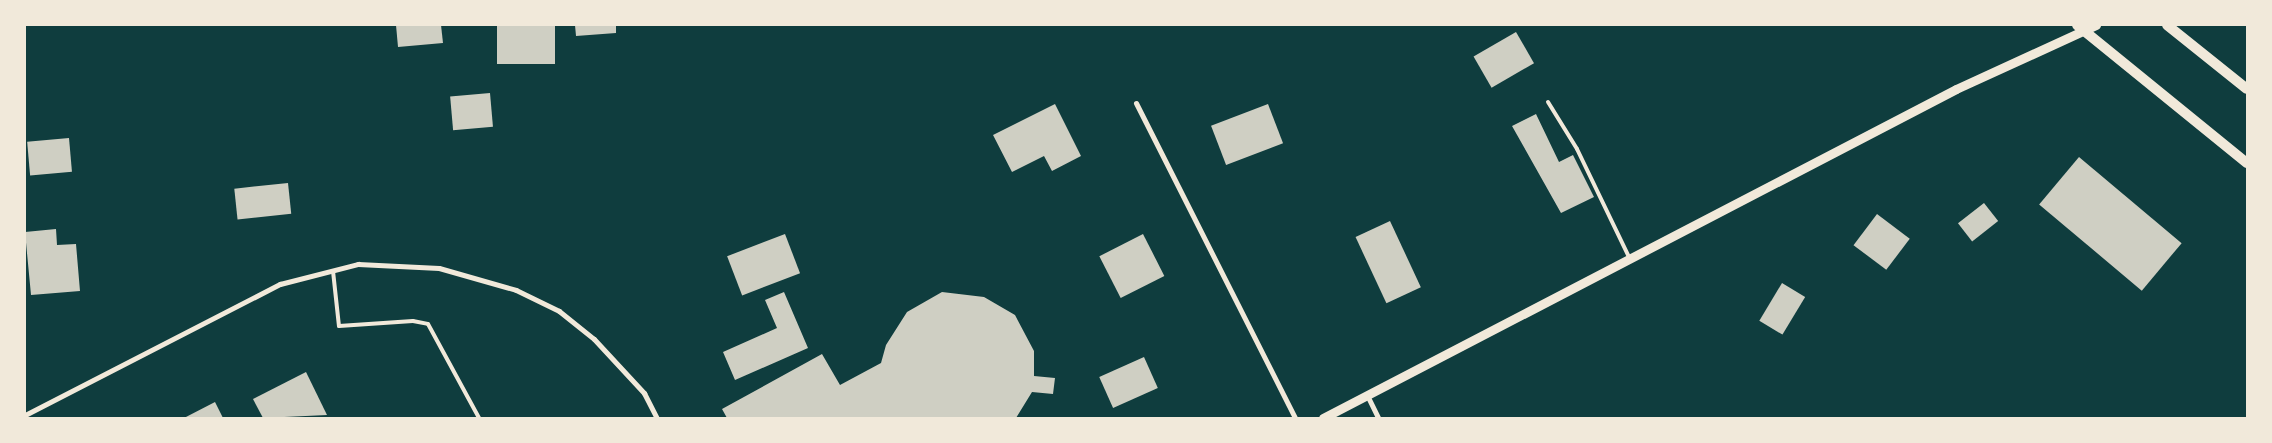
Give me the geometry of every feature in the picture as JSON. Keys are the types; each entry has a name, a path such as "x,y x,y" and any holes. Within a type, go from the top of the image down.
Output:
{"main road":[{"path":"2167,25 2247,90"},
{"path":"2080,27 2247,163"}],"street":[{"path":"1323,418 1631,261 1956,89 2080,27 2096,25"},
{"path":"1136,103 1295,418"},
{"path":"25,414 280,284 358,264 438,268 516,290 559,311 594,340 644,394 657,418"},
{"path":"1366,395 1378,418"}],"lane":[{"path":"1548,102 1585,165 1631,261"},
{"path":"333,270 339,326 413,321 428,324 479,418"}],"building":[{"path":"396,25 441,25 443,43 398,47"},
{"path":"497,25 555,25 555,64 497,64"},
{"path":"575,25 616,25 616,33 576,36"},
{"path":"1516,32 1534,63 1492,88 1474,56"},
{"path":"490,93 493,127 453,130 450,96"},
{"path":"1055,104 1081,156 1052,171 1044,156 1012,172 993,135"},
{"path":"1268,104 1283,143 1226,165 1211,126"},
{"path":"1536,114 1559,162 1573,155 1594,197 1561,213 1512,126"},
{"path":"69,138 72,172 30,176 27,142"},
{"path":"2079,157 2182,243 2142,291 2039,204"},
{"path":"288,183 291,214 238,219 234,189"},
{"path":"1984,203 1998,221 1972,241 1958,223"},
{"path":"1877,214 1910,239 1886,270 1854,245"},
{"path":"1390,221 1421,287 1386,303 1356,237"},
{"path":"56,229 57,245 76,244 80,291 31,295 25,232"},
{"path":"785,234 800,273 742,295 727,256"},
{"path":"1143,234 1164,276 1121,298 1099,256"},
{"path":"1782,283 1805,297 1782,335 1759,321"},
{"path":"784,292 808,348 735,380 723,352 777,328 765,300"},
{"path":"942,292 984,297 1015,315 1034,351 1034,376 1055,378 1053,394 1032,392 1016,418 727,418 722,409 822,354 840,385 881,363 886,345 907,312"},
{"path":"1144,357 1158,388 1113,408 1099,377"},
{"path":"306,372 327,415 263,418 253,399"},
{"path":"215,402 223,418 184,418"}]}
